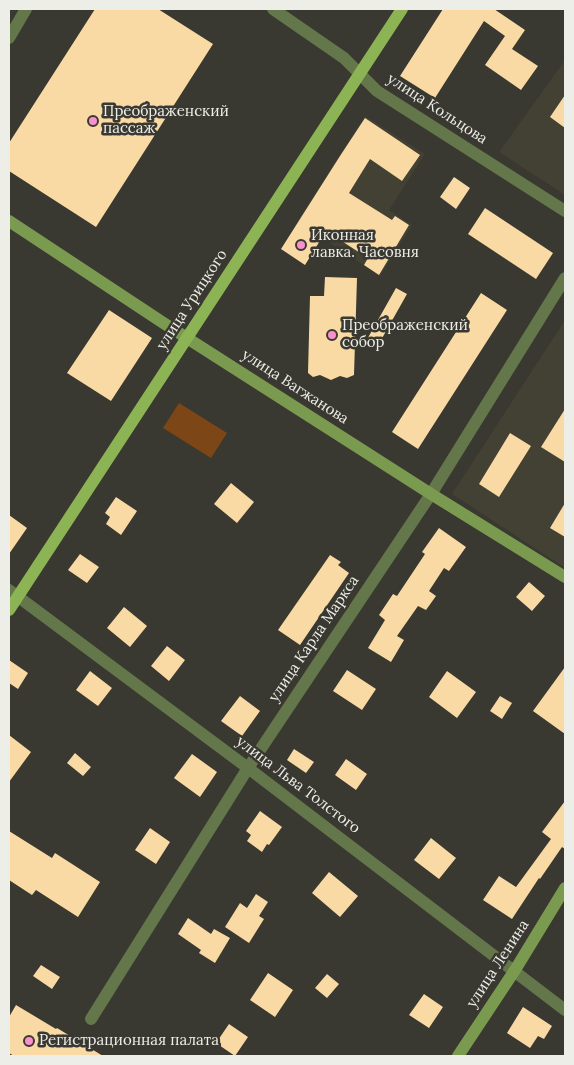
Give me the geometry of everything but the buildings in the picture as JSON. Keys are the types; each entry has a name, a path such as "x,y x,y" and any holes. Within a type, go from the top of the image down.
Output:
{"main road":[{"name":"улица Урицкого","path":"9,610 13,593 187,337 402,9"},
{"name":"улица Вагжанова","path":"9,221 431,494 565,577"},
{"name":"улица Ленина","path":"458,1056 565,888"}],"street":[{"path":"9,38 26,9"},
{"name":"улица Кольцова","path":"274,9 344,58 377,91 565,211"},
{"name":"улица Карла Маркса","path":"91,1019 248,768 431,494 565,278"},
{"name":"улица Льва Толстого","path":"13,593 248,768 565,1010"}],"shaded area":[{"path":"565,60 565,195 499,152"},
{"path":"365,116 425,154 389,210 412,225 380,276 297,222"},
{"path":"565,320 565,568 452,494"},
{"path":"179,403 227,433 211,458 163,428"}],"place":[{"name":"Преображенский пассаж","path":"93,121"},
{"name":"Иконная лавка. Часовня","path":"301,245"},
{"name":"Преображенский собор","path":"332,335"},
{"name":"Регистрационная палата","path":"29,1041"}]}
